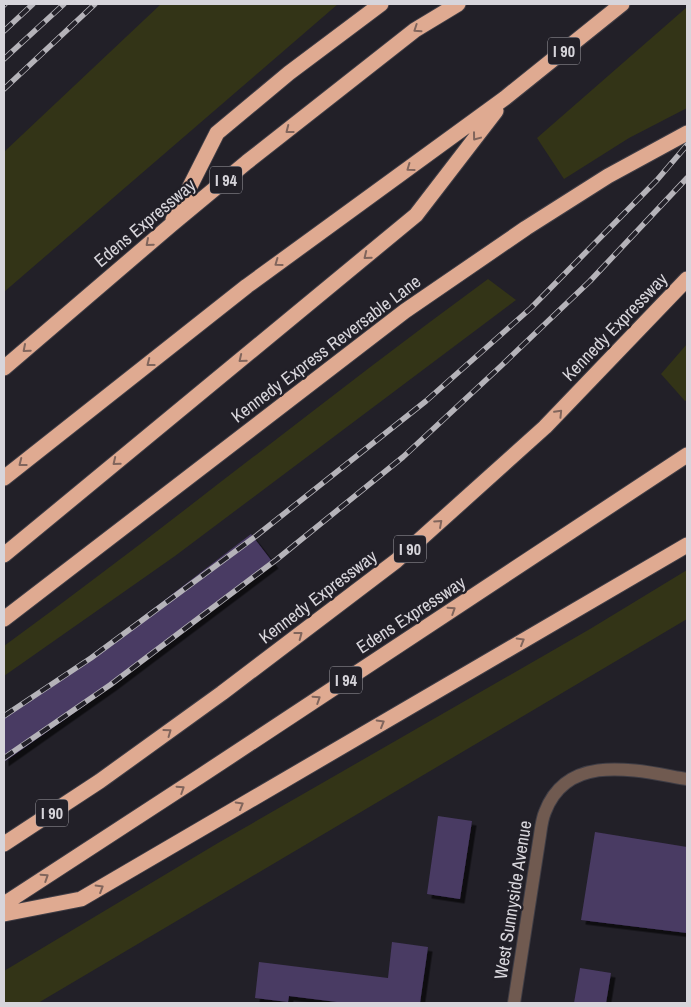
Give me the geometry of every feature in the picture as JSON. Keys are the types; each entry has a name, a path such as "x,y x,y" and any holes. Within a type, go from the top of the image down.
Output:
{"highway":[{"path":"171,225 217,133 289,73 380,4"},
{"name":"Edens Expressway","path":"4,368 171,225 416,30 458,4"},
{"name":"I 90","path":"4,478 247,286 506,98 622,4"},
{"name":"I 90","path":"4,555 416,215 506,98"},
{"name":"Kennedy Express Reversable Lane","path":"4,619 405,311 526,228 608,176 687,133"},
{"name":"Kennedy Expressway","path":"4,844 100,781 222,693 396,561 545,427 687,279"},
{"name":"Edens Expressway","path":"4,904 687,455"},
{"path":"4,914 81,899 687,545"}],"street":[{"name":"West Sunnyside Avenue","path":"514,1003 540,835 545,812 555,794 568,780 587,772 607,769 624,769 687,779"}],"green space":[{"path":"161,4 338,4 4,292 4,152"},
{"path":"687,7 687,108 629,138 564,179 537,138"},
{"path":"488,279 516,300 175,556 4,676 4,646"},
{"path":"687,344 687,400 685,401 661,374"},
{"path":"687,570 687,619 38,1003 4,1003 4,971 218,843 590,629"}],"building":[{"path":"251,534 274,564 112,686 4,762 4,714 90,657"},
{"path":"438,816 472,821 460,899 427,894"},
{"path":"595,832 687,847 687,933 581,920"},
{"path":"392,942 428,947 420,1003 345,1003 289,996 288,1002 255,998 259,962 388,978"},
{"path":"580,968 611,973 606,1003 574,1003"}],"railway":[{"path":"4,31 33,4"},
{"path":"4,59 64,4"},
{"path":"4,89 95,4"},
{"path":"4,716 91,658 256,536 426,401 531,308 657,180 687,145"},
{"path":"4,758 110,685 276,560 403,457 590,281 687,178"}]}
